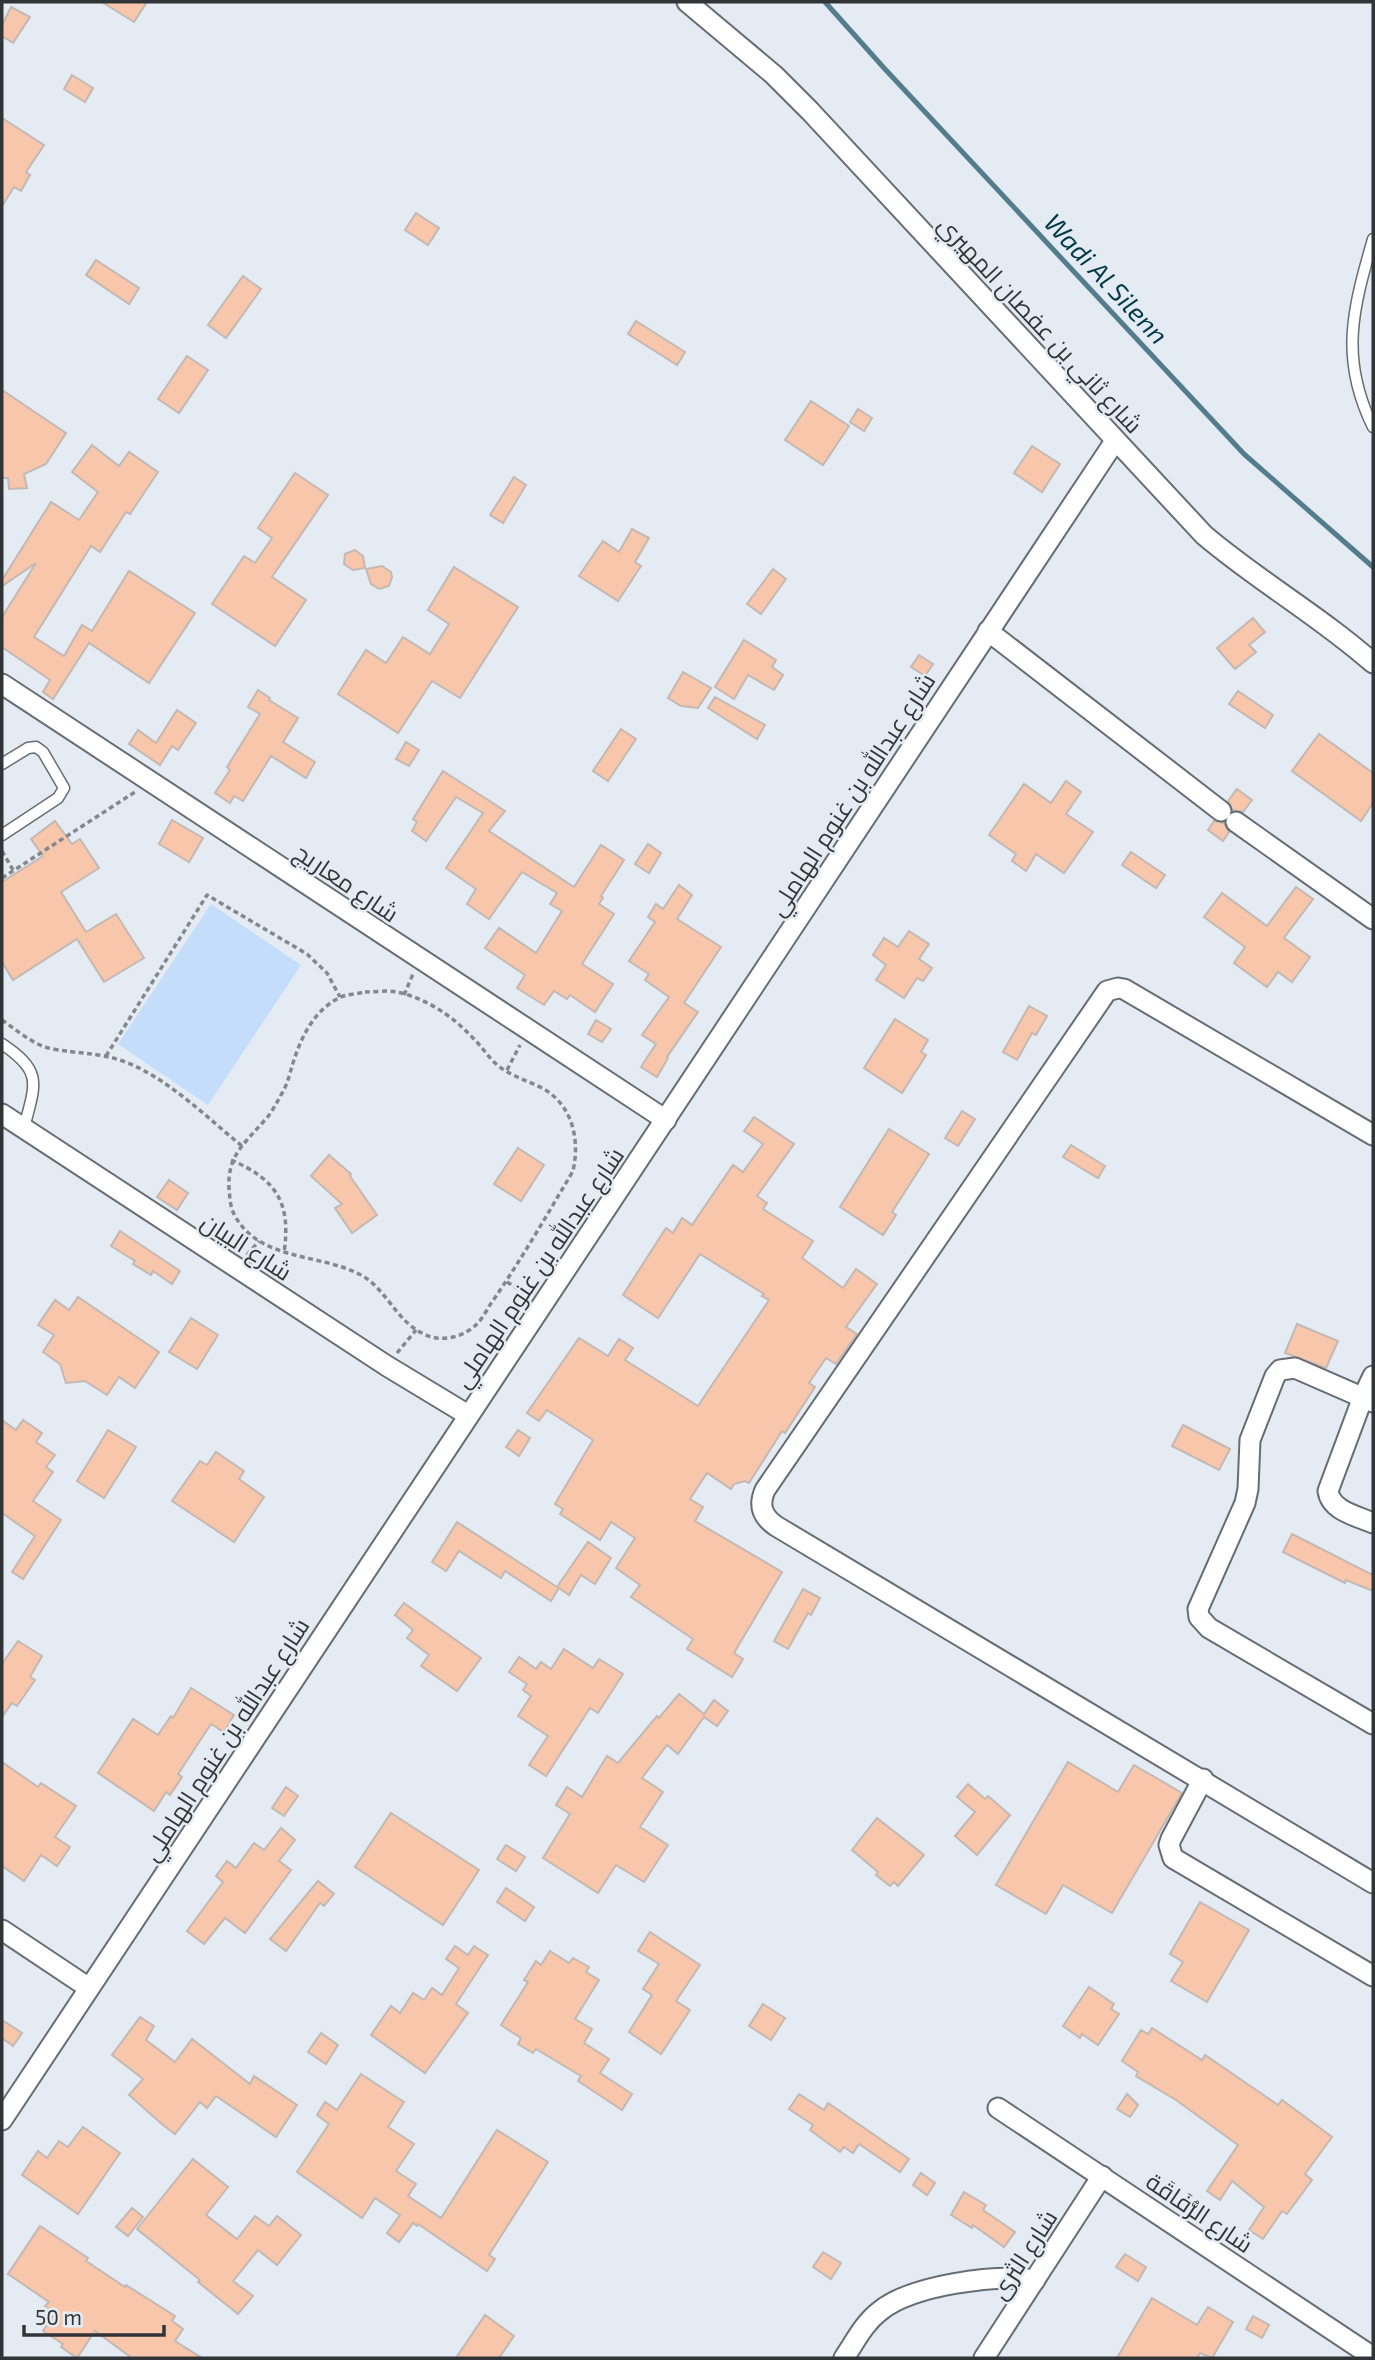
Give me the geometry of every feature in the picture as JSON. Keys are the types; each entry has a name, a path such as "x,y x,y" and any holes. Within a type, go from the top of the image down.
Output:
{"street":[{"name":"شارع ثاني بن عفصان المهيري","path":"687,2 774,75 810,111 1204,535 1373,663"},
{"name":"شارع عبدالله بن غنوم الهاملي","path":"2,2120 1115,441"},
{"path":"988,631 1229,816 1373,919"},
{"name":"شارع معاريج","path":"2,684 666,1120"},
{"path":"1373,1135 1124,989 1107,991 773,1478 762,1498 764,1515 776,1526 1373,1883"},
{"name":"شارع البيان","path":"2,1114 387,1366 468,1415"},
{"path":"1368,1400 1295,1368 1280,1370 1275,1376 1250,1440 1245,1503 1198,1609 1199,1617 1209,1628 1373,1724"},
{"path":"1373,1376 1368,1400 1328,1491 1330,1500 1337,1507 1373,1523"},
{"path":"1203,1779 1171,1839 1169,1845 1173,1858 1373,1976"},
{"path":"2,1930 89,1988"},
{"name":"شارع الرُّفَاقَة","path":"998,2108 1373,2357"},
{"name":"شارع الثرى","path":"984,2358 1102,2176"},
{"path":"844,2358 869,2322 885,2307 905,2297 993,2278 1035,2280"}],"lane":[{"path":"1373,239 1353,316 1351,347 1355,378 1373,427"},
{"path":"2,764 28,748 36,747 43,752 64,788 58,798 2,835"},
{"path":"2,1044 26,1062 34,1080 24,1128"}],"path":[{"path":"2,878 152,781"},
{"path":"2,851 14,871"},
{"path":"106,1056 207,895 307,954 327,973 340,997"},
{"path":"365,992 396,992 425,1002 448,1014 496,1065 507,1070 557,1099 569,1115 577,1153 573,1171 507,1282 479,1323 464,1334 444,1339 416,1330 403,1320 380,1289 366,1278 332,1263 284,1254 263,1244 233,1213 229,1178 232,1160 265,1120 285,1088 307,1027 340,997 365,992"},
{"path":"2,1020 39,1045 106,1056 150,1074 242,1146"},
{"path":"507,1070 528,1031"},
{"path":"232,1160 255,1170 274,1190 287,1221 284,1254"},
{"path":"507,1282 542,1304"},
{"path":"387,1366 416,1330"}],"shaded area":[{"path":"211,904 301,965 208,1105 118,1044"}],"building":[{"path":"102,2 147,2 134,22"},
{"path":"11,7 30,17 13,43 2,36 2,25"},
{"path":"72,75 93,88 85,102 64,89"},
{"path":"2,118 44,145 26,172 30,175 21,191 14,187 2,206"},
{"path":"416,213 439,228 428,245 405,230"},
{"path":"96,260 139,288 129,304 86,275"},
{"path":"243,276 261,289 226,338 208,325"},
{"path":"636,321 685,352 677,365 628,334"},
{"path":"187,356 208,370 179,413 158,399"},
{"path":"2,390 66,433 46,464 24,474 27,488 9,489 8,478 2,478"},
{"path":"811,401 849,426 823,465 785,440"},
{"path":"858,409 872,418 864,431 850,422"},
{"path":"92,445 119,466 129,452 158,472 130,514 126,512 100,552 91,546 34,637 64,656 82,625 92,631 129,571 195,613 149,683 89,643 53,699 43,692 50,680 2,647 2,617 36,563 2,586 2,580 51,502 79,520 98,492 72,472"},
{"path":"1032,446 1060,464 1042,492 1014,473"},
{"path":"295,473 328,495 272,577 306,600 275,646 212,604 244,556 255,563 272,538 258,528"},
{"path":"514,477 526,485 503,523 490,515"},
{"path":"632,529 649,538 635,562 641,566 618,601 579,576 603,541 619,552"},
{"path":"355,550 363,556 365,568 353,570 344,564 345,554"},
{"path":"382,566 391,572 392,577 389,586 379,589 371,584 366,569"},
{"path":"454,567 518,607 460,698 432,681 398,733 338,694 366,650 386,663 403,637 430,654 449,624 428,610"},
{"path":"773,569 786,579 761,614 747,604"},
{"path":"1253,618 1265,632 1249,645 1256,652 1235,669 1217,648"},
{"path":"744,640 776,660 772,667 783,675 774,690 748,675 734,699 715,687"},
{"path":"919,655 933,664 925,676 911,667"},
{"path":"683,672 711,688 698,708 681,706 668,698"},
{"path":"258,690 298,718 283,742 315,762 306,778 271,756 243,801 234,796 230,803 215,793 230,770 227,767 260,714 248,707"},
{"path":"1238,691 1273,715 1265,728 1229,704"},
{"path":"715,697 765,725 757,739 708,708"},
{"path":"177,710 196,723 178,750 172,746 160,765 129,744 138,730 156,743"},
{"path":"621,729 636,739 608,781 593,771"},
{"path":"1319,734 1373,773 1373,803 1361,821 1292,771"},
{"path":"406,742 419,750 409,766 396,759"},
{"path":"443,771 505,811 489,831 574,887 601,845 624,860 601,896 603,898 599,904 614,914 582,964 613,984 595,1012 570,995 567,999 554,991 544,1005 517,988 525,975 485,948 499,928 536,953 562,911 550,904 557,893 522,872 489,919 467,904 476,889 446,868 483,813 456,797 426,841 412,831 417,822 413,819"},
{"path":"1066,781 1081,792 1066,814 1093,832 1064,873 1036,854 1026,871 1012,861 1016,854 989,835 1024,784 1051,803"},
{"path":"1237,789 1252,800 1243,812 1233,810 1228,801"},
{"path":"172,820 203,838 189,862 159,844"},
{"path":"55,821 72,844 80,839 99,868 61,892 86,932 116,914 144,958 104,982 77,939 13,980 2,962 2,882 43,856 31,839"},
{"path":"1214,821 1224,823 1229,832 1223,841 1208,830"},
{"path":"648,844 661,853 649,873 635,864"},
{"path":"1131,852 1165,875 1156,888 1122,865"},
{"path":"679,885 692,895 677,919 721,947 684,1003 698,1012 667,1057 657,1077 641,1067 656,1044 642,1035 669,997 645,980 649,974 629,961 655,922 648,917 656,904 663,909"},
{"path":"1296,887 1313,899 1284,938 1310,957 1292,982 1278,972 1267,987 1234,963 1245,947 1204,917 1222,893 1267,926"},
{"path":"909,931 929,944 919,959 932,968 923,981 917,978 904,998 876,980 886,965 873,955 884,938 898,947"},
{"path":"1029,1006 1047,1016 1036,1035 1032,1033 1017,1060 1003,1052"},
{"path":"895,1019 928,1040 921,1052 926,1055 902,1093 864,1068"},
{"path":"596,1020 611,1029 602,1042 588,1034"},
{"path":"962,1111 975,1119 958,1146 945,1138"},
{"path":"754,1117 794,1144 757,1196 767,1203 763,1209 813,1241 802,1258 843,1288 856,1269 877,1284 846,1327 857,1334 836,1364 826,1358 809,1383 815,1387 785,1433 782,1431 749,1483 745,1481 734,1484 731,1489 707,1473 690,1499 703,1507 695,1521 782,1572 734,1653 743,1659 732,1677 687,1649 693,1639 631,1597 640,1585 616,1568 635,1538 611,1522 600,1540 560,1514 563,1509 555,1504 593,1440 547,1410 539,1421 527,1413 579,1338 608,1356 619,1339 633,1348 625,1360 698,1406 769,1300 762,1296 764,1294 700,1254 658,1318 623,1295 666,1228 673,1233 682,1218 692,1225 733,1165 743,1172 763,1144 744,1131"},
{"path":"889,1129 929,1154 892,1212 896,1215 883,1235 840,1207"},
{"path":"1071,1145 1105,1166 1098,1178 1063,1157"},
{"path":"518,1148 544,1165 521,1201 494,1184"},
{"path":"329,1155 351,1174 377,1215 352,1233 335,1208 342,1204 311,1176"},
{"path":"169,1180 188,1193 177,1210 157,1197"},
{"path":"120,1231 180,1271 172,1284 153,1271 151,1275 133,1264 135,1261 111,1246"},
{"path":"78,1297 159,1352 135,1388 119,1377 107,1395 85,1381 66,1383 60,1364 43,1352 54,1335 38,1325 55,1300 69,1310"},
{"path":"191,1318 218,1335 197,1369 169,1352"},
{"path":"1297,1324 1338,1341 1326,1368 1285,1353"},
{"path":"2,1420 16,1430 23,1420 42,1433 36,1442 55,1455 46,1467 53,1472 33,1501 61,1520 23,1579 12,1572 35,1536 2,1513"},
{"path":"1183,1425 1230,1449 1219,1470 1172,1446"},
{"path":"108,1430 136,1447 104,1498 77,1481"},
{"path":"518,1430 530,1438 519,1456 506,1447"},
{"path":"216,1452 244,1471 239,1479 264,1497 234,1542 172,1501 200,1461 207,1465"},
{"path":"457,1522 557,1587 588,1542 611,1558 595,1584 581,1575 569,1595 559,1588 551,1601 505,1571 501,1578 459,1551 446,1571 432,1562"},
{"path":"1292,1534 1373,1575 1373,1591 1346,1580 1345,1583 1283,1552"},
{"path":"803,1589 820,1598 811,1615 808,1613 788,1649 774,1641"},
{"path":"404,1603 481,1658 457,1691 421,1666 429,1655 407,1638 413,1630 395,1615"},
{"path":"18,1641 42,1656 30,1677 35,1680 17,1706 12,1703 2,1717 2,1664"},
{"path":"564,1649 593,1668 599,1659 623,1674 598,1713 590,1708 546,1776 529,1765 548,1736 518,1716 531,1696 523,1690 527,1684 509,1672 519,1657 536,1669 541,1662 551,1669"},
{"path":"191,1688 234,1715 224,1732 211,1724 178,1774 182,1777 170,1795 166,1792 154,1811 98,1773 133,1719 158,1735 171,1716 173,1718"},
{"path":"679,1694 704,1714 714,1700 728,1711 717,1726 704,1717 678,1754 667,1745 642,1778 663,1792 640,1827 668,1845 644,1882 616,1865 598,1893 543,1858 570,1814 556,1805 567,1787 582,1797 607,1756 618,1763"},
{"path":"2,1762 38,1787 41,1783 76,1806 55,1837 70,1847 57,1866 41,1855 24,1881 2,1866"},
{"path":"1068,1762 1118,1792 1134,1765 1182,1793 1112,1913 1063,1885 1046,1914 996,1885"},
{"path":"968,1784 985,1799 988,1796 1010,1815 977,1855 955,1836 975,1812 957,1797"},
{"path":"286,1787 298,1796 284,1816 272,1808"},
{"path":"391,1813 479,1870 443,1925 355,1867"},
{"path":"877,1818 924,1855 898,1886 894,1882 890,1886 852,1850"},
{"path":"281,1828 295,1840 279,1861 291,1870 245,1933 225,1918 204,1944 187,1931 223,1882 216,1876 227,1861 236,1868 254,1843 264,1850"},
{"path":"506,1845 525,1857 516,1871 497,1859"},
{"path":"318,1881 334,1894 324,1906 320,1903 286,1951 270,1939"},
{"path":"506,1888 534,1907 525,1921 497,1902"},
{"path":"1200,1902 1249,1930 1207,2002 1171,1981 1183,1962 1170,1954"},
{"path":"650,1932 700,1965 676,2001 690,2010 661,2054 629,2032 652,1995 643,1989 659,1964 638,1951"},
{"path":"455,1946 468,1955 474,1946 488,1955 456,2004 468,2013 425,2073 371,2035 391,2006 400,2013 413,1993 424,2000 432,1988 442,1995 459,1968 446,1959"},
{"path":"550,1951 569,1963 573,1958 589,1967 586,1972 599,1980 575,2019 592,2029 584,2043 609,2059 600,2073 632,2094 622,2110 578,2081 581,2076 536,2049 533,2053 518,2044 521,2038 501,2025 528,1982 524,1980 536,1961 541,1965"},
{"path":"1089,1987 1114,2004 1111,2009 1119,2014 1098,2045 1082,2034 1080,2038 1063,2026"},
{"path":"763,2004 785,2018 771,2040 749,2026"},
{"path":"140,2017 154,2026 146,2040 175,2062 192,2039 250,2084 254,2076 297,2105 276,2137 216,2096 207,2108 200,2102 175,2134 129,2095 143,2079 112,2055"},
{"path":"2,2020 22,2033 13,2046 2,2038"},
{"path":"1152,2028 1202,2060 1205,2055 1278,2105 1282,2100 1332,2137 1305,2174 1312,2180 1287,2214 1282,2211 1263,2239 1249,2230 1264,2207 1232,2181 1220,2200 1207,2191 1238,2145 1176,2100 1136,2076 1138,2072 1122,2061 1141,2030 1148,2034"},
{"path":"321,2033 338,2045 326,2064 308,2052"},
{"path":"361,2074 404,2102 388,2127 414,2144 396,2171 416,2184 408,2196 441,2218 497,2130 548,2162 489,2255 495,2259 487,2271 418,2224 417,2226 413,2223 399,2242 387,2233 400,2215 375,2198 362,2218 297,2172 329,2124 317,2115 325,2102 337,2110"},
{"path":"799,2094 824,2110 828,2103 909,2159 900,2172 859,2144 853,2153 844,2147 840,2152 810,2130 813,2125 789,2109"},
{"path":"1127,2094 1138,2105 1130,2117 1117,2109"},
{"path":"83,2127 120,2153 78,2214 22,2175 38,2151 47,2158 59,2141 68,2147"},
{"path":"193,2159 228,2187 206,2215 237,2239 255,2216 269,2226 277,2216 301,2235 277,2265 258,2250 233,2281 253,2296 238,2314 137,2229"},
{"path":"921,2173 935,2183 927,2195 913,2185"},
{"path":"964,2192 986,2205 983,2210 1015,2232 1004,2247 973,2225 972,2228 951,2215"},
{"path":"132,2208 143,2217 128,2236 116,2227"},
{"path":"40,2226 125,2287 126,2285 175,2316 172,2321 183,2329 175,2341 202,2358 132,2358 95,2331 77,2358 61,2347 63,2344 43,2331 55,2313 45,2306 49,2302 8,2274"},
{"path":"823,2252 841,2263 831,2279 813,2267"},
{"path":"1125,2254 1146,2267 1138,2281 1116,2267"},
{"path":"1152,2298 1197,2325 1208,2307 1233,2322 1212,2358 1200,2353 1197,2358 1117,2358"},
{"path":"485,2315 514,2336 499,2358 456,2358"},
{"path":"1253,2316 1269,2325 1262,2338 1246,2329"}],"waterway":[{"name":"Wadi Al Silenn","path":"825,2 1244,454 1373,567"}]}
